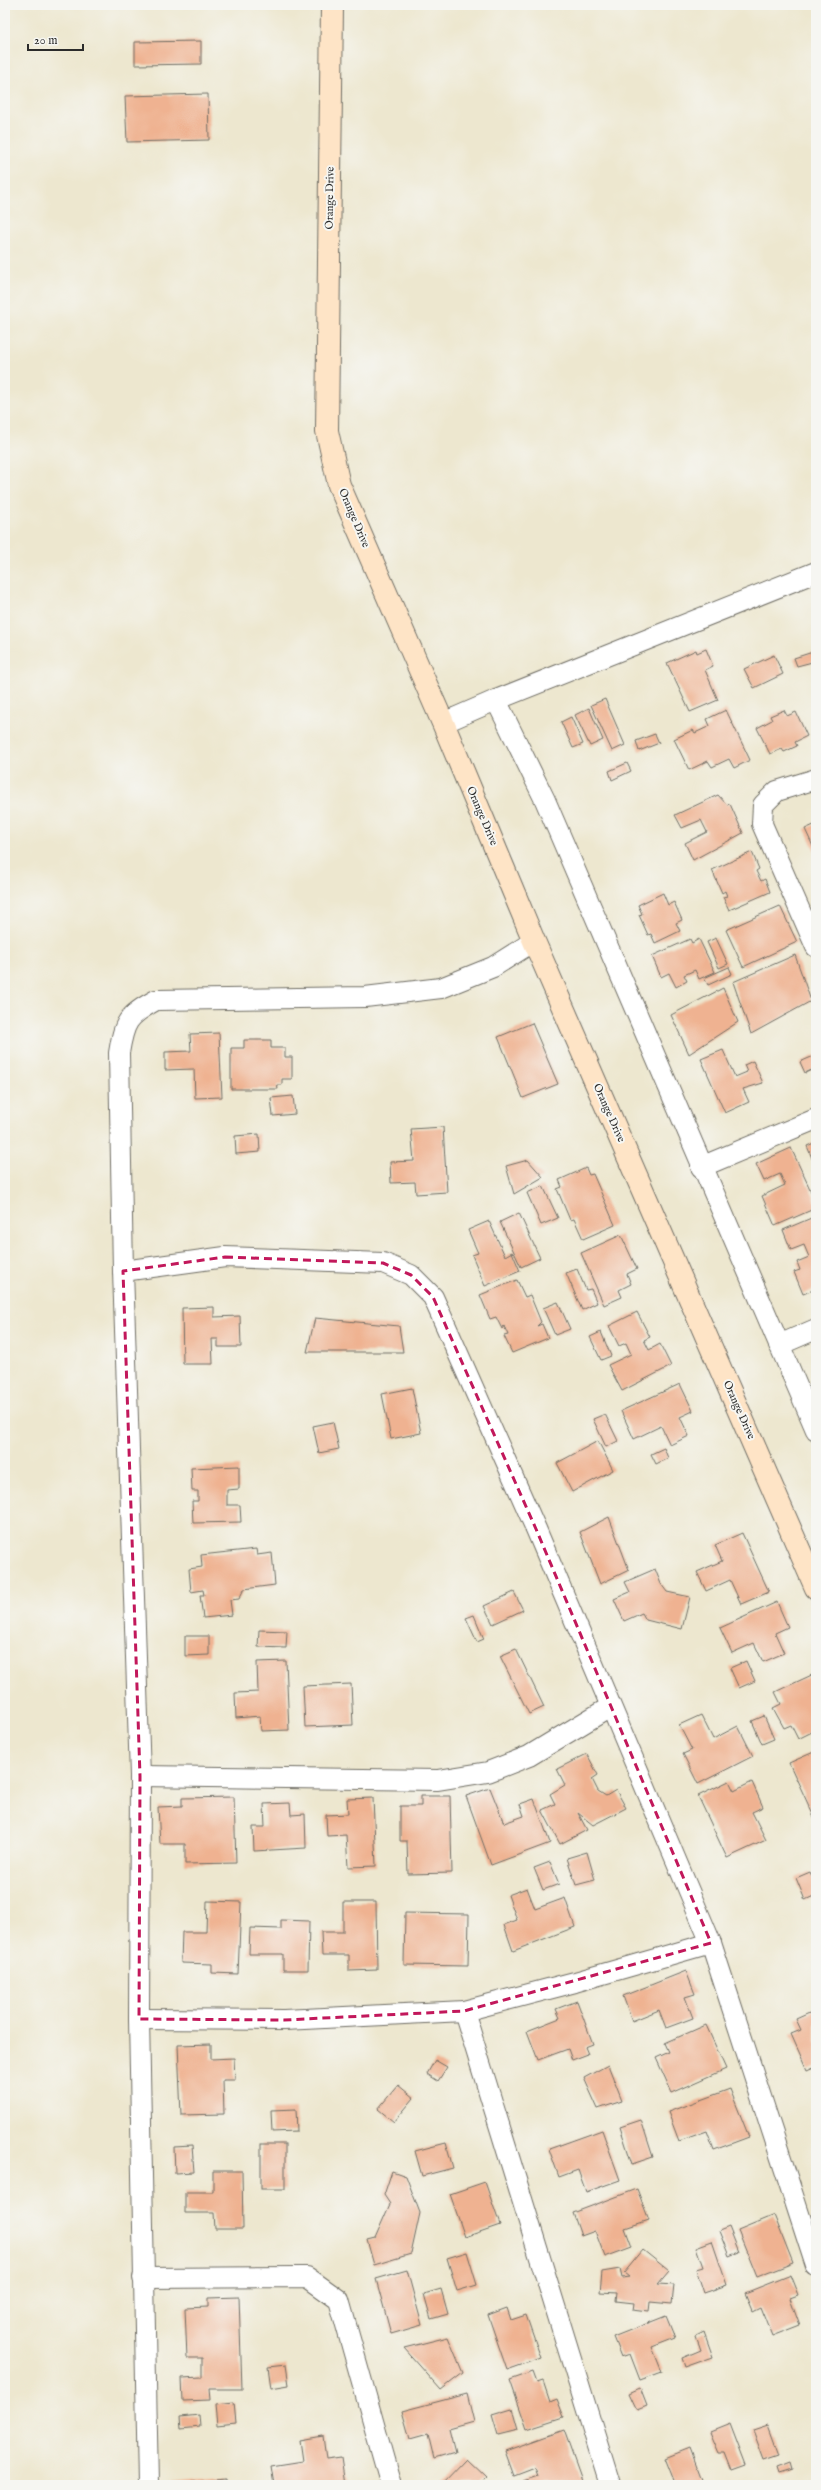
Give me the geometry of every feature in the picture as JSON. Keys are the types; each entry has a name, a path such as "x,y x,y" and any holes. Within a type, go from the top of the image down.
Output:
{"street":[{"name":"Orange Drive","path":"332,5 328,431 339,485 443,723 534,942 816,1588"},
{"path":"443,723 496,700 816,572"},
{"path":"496,700 545,800 701,1167 816,1430"},
{"path":"816,778 777,791 763,805 762,824 816,947"},
{"path":"148,2485 148,2398 143,2278 139,2018 140,1776 123,1271 119,1053 123,1028 138,1010 156,1000 365,996 441,988 493,967 534,942"},
{"path":"701,1167 816,1119"},
{"path":"123,1271 225,1256 383,1263 411,1275 433,1297 536,1529 711,1943 816,2266"},
{"path":"779,1345 816,1329"},
{"path":"140,1776 438,1780 488,1772 530,1756 610,1707"},
{"path":"139,2018 284,2020 464,2011 575,1982 711,1943"},
{"path":"464,2011 610,2485"},
{"path":"143,2278 307,2277 339,2300 391,2485"}],"highlighted area":[{"path":"225,1257 383,1263 411,1275 433,1297 536,1529 711,1943 464,2011 284,2020 139,2019 140,1776 123,1271"}],"building":[{"path":"201,41 201,64 135,65 135,42"},
{"path":"208,94 209,140 127,142 125,96"},
{"path":"706,649 713,666 705,670 718,700 690,712 667,663 696,650 697,653"},
{"path":"816,651 816,661 797,666 794,658"},
{"path":"774,655 783,674 754,688 744,669"},
{"path":"605,699 625,745 612,751 591,705"},
{"path":"589,708 603,740 590,746 575,715"},
{"path":"726,710 750,760 734,768 729,759 712,767 708,761 689,770 674,739 693,730 695,733 710,726 707,719"},
{"path":"784,710 787,716 796,712 807,736 795,742 797,746 784,752 782,749 770,754 757,728 772,720 770,716"},
{"path":"571,717 583,744 573,748 561,722"},
{"path":"655,734 659,743 639,751 636,741"},
{"path":"627,763 631,771 612,780 609,771"},
{"path":"718,795 727,805 730,804 743,833 693,860 685,843 707,832 701,820 682,828 675,815"},
{"path":"816,824 816,853 805,829"},
{"path":"752,852 759,869 756,871 761,881 765,879 770,892 729,910 723,897 727,896 725,891 722,893 712,870"},
{"path":"663,893 668,905 674,902 682,920 676,923 680,931 655,943 651,934 648,935 639,915 642,914 638,905"},
{"path":"780,906 797,942 743,967 726,930"},
{"path":"716,938 728,964 719,968 707,942"},
{"path":"690,939 692,943 699,939 715,972 699,979 695,970 684,975 687,981 676,987 669,973 661,977 652,956"},
{"path":"795,955 811,1001 751,1034 733,982"},
{"path":"729,967 732,974 708,985 704,978"},
{"path":"723,988 738,1022 689,1054 671,1015"},
{"path":"532,1023 558,1084 523,1098 498,1037"},
{"path":"219,1033 222,1097 195,1098 194,1069 165,1070 165,1052 191,1051 190,1034"},
{"path":"244,1040 271,1040 271,1048 285,1048 285,1057 292,1057 292,1079 282,1079 282,1085 277,1085 278,1089 231,1089 231,1048 244,1048"},
{"path":"723,1050 735,1077 747,1072 744,1065 753,1061 763,1083 743,1089 749,1102 725,1113 701,1059"},
{"path":"816,1055 816,1068 805,1073 800,1062"},
{"path":"293,1096 295,1114 273,1116 271,1098"},
{"path":"443,1127 447,1192 416,1194 415,1182 391,1183 390,1162 414,1161 411,1129"},
{"path":"259,1134 260,1152 236,1154 235,1136"},
{"path":"816,1142 816,1168 807,1146"},
{"path":"791,1148 816,1202 816,1208 775,1226 762,1196 785,1185 780,1174 764,1181 756,1164"},
{"path":"528,1160 543,1177 514,1194 506,1166"},
{"path":"586,1168 589,1175 593,1174 615,1225 583,1239 574,1219 570,1220 557,1189 562,1187 559,1180"},
{"path":"543,1186 558,1218 541,1225 527,1193"},
{"path":"519,1213 540,1258 521,1267 500,1222"},
{"path":"816,1216 816,1289 803,1294 794,1272 800,1270 797,1262 809,1257 804,1245 791,1250 783,1230"},
{"path":"489,1221 505,1256 512,1252 520,1271 485,1286 472,1255 478,1253 468,1230"},
{"path":"621,1235 637,1269 627,1274 631,1284 619,1290 622,1297 604,1305 581,1253"},
{"path":"577,1269 586,1290 591,1289 597,1303 582,1310 566,1273"},
{"path":"517,1280 525,1297 530,1295 541,1322 537,1326 542,1324 548,1338 512,1353 504,1336 508,1335 504,1326 502,1329 496,1317 490,1319 480,1295"},
{"path":"558,1302 570,1329 555,1335 543,1308"},
{"path":"214,1307 214,1317 240,1316 241,1347 218,1347 218,1339 212,1339 213,1364 183,1364 182,1308"},
{"path":"637,1312 650,1337 644,1340 649,1350 660,1344 671,1366 622,1391 608,1365 631,1354 626,1343 619,1346 609,1326"},
{"path":"315,1318 399,1326 403,1352 307,1352"},
{"path":"601,1332 611,1356 601,1360 590,1337"},
{"path":"680,1384 693,1411 680,1417 689,1436 670,1445 661,1426 634,1439 621,1411"},
{"path":"412,1388 421,1433 391,1439 382,1394"},
{"path":"605,1414 618,1441 606,1447 593,1419"},
{"path":"333,1422 339,1449 319,1453 313,1426"},
{"path":"598,1441 613,1470 572,1492 557,1463"},
{"path":"664,1448 668,1458 656,1464 651,1454"},
{"path":"239,1466 239,1489 227,1490 227,1505 240,1505 241,1522 193,1523 192,1501 198,1501 198,1491 192,1491 191,1468"},
{"path":"609,1517 629,1570 600,1584 580,1532"},
{"path":"742,1533 769,1592 741,1604 730,1580 706,1591 697,1572 722,1561 715,1545"},
{"path":"256,1549 257,1555 272,1553 275,1585 244,1589 239,1599 230,1600 232,1615 203,1618 200,1595 204,1595 203,1590 191,1592 189,1569 202,1567 201,1555"},
{"path":"655,1569 661,1584 667,1592 690,1597 682,1629 646,1620 642,1613 624,1621 614,1599 630,1592 625,1582"},
{"path":"514,1592 523,1610 493,1624 484,1606"},
{"path":"777,1602 788,1627 775,1633 784,1653 763,1662 754,1643 732,1653 720,1628"},
{"path":"474,1615 484,1639 477,1642 466,1618"},
{"path":"259,1630 287,1631 286,1648 258,1647"},
{"path":"185,1636 209,1636 209,1655 185,1656"},
{"path":"516,1649 544,1707 529,1714 500,1656"},
{"path":"286,1661 289,1730 261,1731 260,1716 236,1718 235,1693 258,1692 257,1662"},
{"path":"746,1661 755,1681 739,1688 730,1668"},
{"path":"816,1673 816,1730 798,1739 791,1725 784,1728 773,1708 781,1704 775,1692"},
{"path":"351,1684 353,1725 305,1727 303,1686"},
{"path":"701,1715 713,1739 738,1726 753,1756 698,1784 683,1754 692,1750 679,1725"},
{"path":"764,1716 774,1739 762,1744 752,1721"},
{"path":"816,1751 816,1818 815,1819 789,1763"},
{"path":"587,1754 598,1775 592,1779 598,1791 606,1796 616,1790 626,1808 593,1825 578,1813 587,1830 560,1844 542,1810 555,1804 550,1794 565,1785 557,1769"},
{"path":"729,1781 734,1791 752,1782 763,1807 752,1812 766,1840 727,1858 698,1796"},
{"path":"490,1788 504,1823 524,1816 520,1804 534,1799 550,1843 491,1865 466,1796"},
{"path":"421,1796 450,1796 452,1873 408,1874 407,1841 400,1841 400,1806 421,1806"},
{"path":"234,1797 236,1863 185,1864 185,1844 160,1844 158,1807 182,1806 182,1798"},
{"path":"373,1798 376,1866 348,1867 346,1835 327,1836 326,1815 348,1814 347,1799"},
{"path":"290,1803 291,1815 305,1814 306,1848 254,1851 253,1827 265,1827 264,1804"},
{"path":"587,1852 595,1880 576,1885 567,1858"},
{"path":"550,1862 559,1884 543,1890 534,1868"},
{"path":"810,1872 816,1885 816,1895 805,1900 796,1878"},
{"path":"527,1888 535,1909 565,1898 575,1927 513,1951 504,1925 517,1920 508,1895"},
{"path":"207,1901 241,1902 238,1974 212,1973 212,1964 181,1963 182,1932 206,1932"},
{"path":"343,1902 376,1902 377,1970 349,1971 349,1955 322,1955 321,1932 343,1932"},
{"path":"405,1913 469,1914 468,1966 404,1965"},
{"path":"281,1920 309,1921 308,1970 283,1970 283,1954 249,1954 250,1928 281,1929"},
{"path":"686,1971 695,1994 685,1997 693,2018 666,2028 659,2010 632,2021 623,1996"},
{"path":"577,2001 593,2044 585,2047 588,2054 572,2060 568,2049 538,2060 527,2031 560,2018 556,2009"},
{"path":"816,2010 816,2066 807,2070 791,2034 801,2030 796,2019"},
{"path":"706,2025 726,2069 672,2093 656,2058 669,2052 665,2043"},
{"path":"211,2044 211,2059 234,2058 235,2080 223,2080 224,2114 181,2115 178,2045"},
{"path":"435,2060 447,2067 438,2081 427,2074"},
{"path":"608,2065 622,2101 598,2109 584,2078"},
{"path":"398,2085 414,2098 394,2122 378,2109"},
{"path":"730,2089 749,2137 714,2150 707,2131 679,2141 668,2112"},
{"path":"296,2109 297,2131 272,2132 271,2110"},
{"path":"641,2120 653,2157 632,2164 620,2127"},
{"path":"602,2130 620,2180 586,2192 578,2170 559,2177 549,2149"},
{"path":"446,2143 453,2168 422,2176 415,2151"},
{"path":"261,2144 285,2144 285,2189 261,2189"},
{"path":"192,2146 194,2172 175,2173 174,2147"},
{"path":"213,2171 242,2171 243,2229 215,2229 214,2213 185,2213 185,2192 213,2192"},
{"path":"392,2171 406,2176 420,2213 411,2254 374,2265 367,2240 375,2238 390,2204 384,2195"},
{"path":"485,2182 500,2225 465,2237 450,2194"},
{"path":"637,2189 649,2220 625,2228 632,2247 605,2257 595,2231 581,2236 573,2213"},
{"path":"774,2215 793,2263 757,2277 738,2230"},
{"path":"729,2227 739,2252 729,2256 719,2231"},
{"path":"712,2241 727,2285 704,2293 696,2269 703,2267 696,2247"},
{"path":"643,2250 669,2271 658,2284 674,2285 672,2304 650,2302 649,2312 633,2310 634,2303 616,2301 617,2293 600,2292 602,2272 620,2269 622,2278 629,2277 624,2273"},
{"path":"467,2252 477,2285 457,2291 447,2258"},
{"path":"407,2270 422,2325 391,2334 376,2279"},
{"path":"790,2275 798,2295 790,2298 800,2325 772,2336 761,2308 753,2312 745,2293"},
{"path":"441,2289 448,2314 431,2319 424,2294"},
{"path":"239,2297 242,2389 209,2389 210,2400 183,2401 182,2378 202,2377 202,2358 187,2358 185,2308 208,2307 208,2298"},
{"path":"507,2308 511,2320 526,2315 541,2358 507,2370 488,2315"},
{"path":"666,2316 675,2338 652,2347 662,2372 640,2380 630,2354 621,2357 613,2337"},
{"path":"704,2332 713,2357 685,2367 682,2358 701,2350 696,2336"},
{"path":"448,2337 463,2373 441,2390 404,2348"},
{"path":"286,2365 289,2385 271,2388 268,2367"},
{"path":"533,2372 537,2383 543,2381 550,2402 557,2399 564,2417 527,2429 510,2380"},
{"path":"640,2388 647,2406 637,2410 629,2393"},
{"path":"467,2394 474,2422 449,2429 455,2453 434,2459 428,2434 410,2439 402,2411"},
{"path":"234,2403 236,2423 217,2425 215,2405"},
{"path":"512,2409 518,2430 498,2435 492,2415"},
{"path":"199,2415 200,2427 181,2429 180,2417"},
{"path":"730,2424 746,2466 732,2471 725,2453 719,2453 710,2432"},
{"path":"768,2425 779,2455 764,2460 753,2430"},
{"path":"564,2430 583,2483 525,2485 523,2481 538,2476 535,2468 514,2476 505,2451"},
{"path":"323,2436 326,2459 341,2457 345,2484 274,2485 271,2466 303,2461 300,2440"},
{"path":"690,2448 704,2485 670,2485 675,2483 665,2458"},
{"path":"466,2459 486,2478 479,2485 441,2485"},
{"path":"791,2463 793,2470 780,2474 778,2468"},
{"path":"225,2479 225,2485 171,2485 171,2484"}]}
